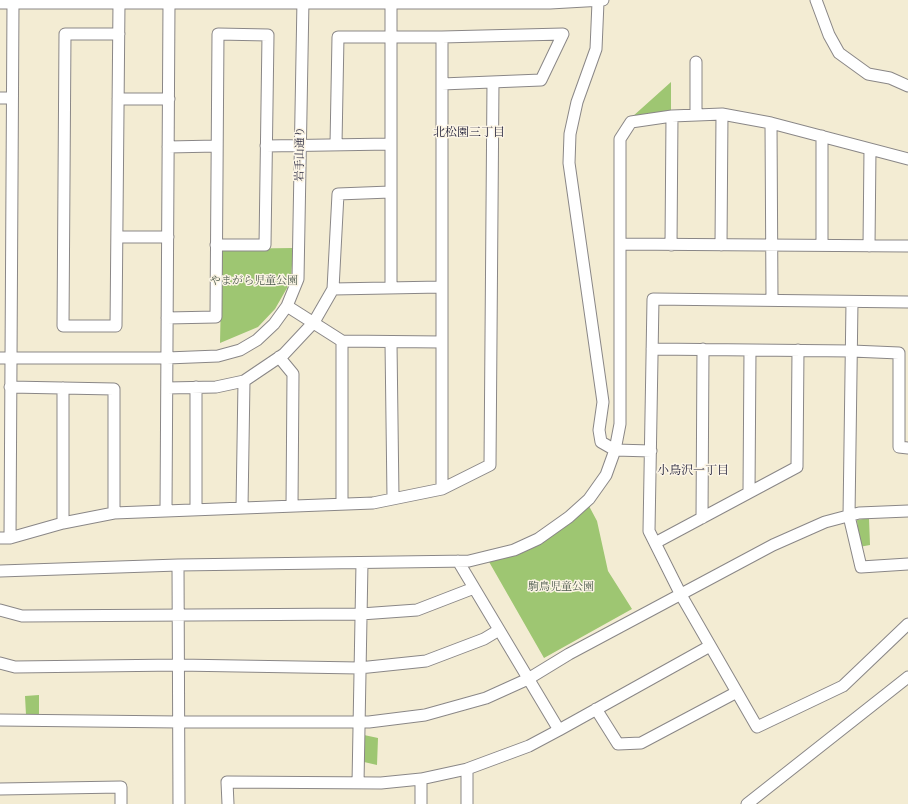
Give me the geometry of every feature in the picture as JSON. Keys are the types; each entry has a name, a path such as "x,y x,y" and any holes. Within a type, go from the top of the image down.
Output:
{"street":[{"path":"816,0 829,34 839,53 868,74 890,78 908,86"},
{"path":"391,1 391,288"},
{"path":"0,3 601,1 596,50 577,102 570,134 569,163 603,402 599,430 601,442 615,450 651,451"},
{"name":"岩手山通り","path":"5,358 167,358 218,356 240,350 257,340 274,324 287,306 298,279 303,2"},
{"path":"13,3 12,98 5,234 5,358 10,387 5,538 63,523 114,513 373,503 442,489 490,465 493,82"},
{"path":"119,3 119,34 116,326 63,326 65,34 119,34"},
{"path":"166,510 169,3"},
{"path":"167,318 216,317 216,245 218,34 268,35 265,245 216,245"},
{"path":"336,144 338,37 442,37 563,34 541,80 442,84"},
{"path":"442,37 442,489"},
{"path":"696,62 696,115"},
{"path":"0,98 12,98"},
{"path":"118,99 169,99"},
{"path":"721,245 722,114"},
{"path":"0,571 178,565 458,561 476,560 514,550 538,539 569,517 589,499 606,475 615,450 620,424 620,139 631,122 672,116 722,114 772,123 908,159"},
{"path":"671,245 672,116"},
{"path":"772,123 772,300"},
{"path":"822,136 822,245"},
{"path":"266,146 390,144"},
{"path":"168,147 217,146"},
{"path":"869,246 870,149"},
{"path":"167,388 216,387 244,381 279,357 314,322 333,289 338,194 390,192"},
{"path":"117,237 168,237"},
{"path":"620,244 908,246"},
{"path":"333,289 441,287"},
{"path":"908,302 653,299 649,531 681,595 758,727 843,686 908,624"},
{"path":"852,302 849,516 860,567 908,564"},
{"path":"287,306 342,341 391,343 441,342"},
{"path":"342,341 342,504"},
{"path":"391,343 393,498"},
{"path":"652,349 798,350 903,353 899,447 908,448"},
{"path":"702,518 703,349"},
{"path":"750,350 750,492"},
{"path":"655,543 797,467 798,350"},
{"path":"279,357 293,374 292,506"},
{"path":"242,508 244,381"},
{"path":"10,387 114,389 114,513"},
{"path":"196,387 196,510"},
{"path":"63,388 63,523"},
{"path":"0,720 360,722 403,719 425,715 486,698 528,679 569,654 780,542 825,522 859,513 908,511"},
{"path":"458,561 559,730"},
{"path":"358,783 362,563"},
{"path":"178,565 178,804"},
{"path":"0,610 22,616 361,614 417,610 474,588"},
{"path":"0,663 15,667 178,665 360,668 426,661 484,639 499,630"},
{"path":"228,804 227,782 358,783 421,779 467,769 529,746 710,646"},
{"path":"747,804 908,677"},
{"path":"596,709 618,744 642,743 738,692"},
{"path":"467,769 467,804"},
{"path":"421,779 421,804"},
{"path":"0,789 121,787 121,804"}],"green space":[{"path":"671,82 671,111 632,117"},
{"name":"やまがら児童公園","path":"293,248 291,281 275,309 258,327 220,343 222,249"},
{"name":"駒鳥児童公園","path":"589,506 597,521 608,571 632,609 544,658 488,560"},
{"path":"869,518 870,545 859,547 857,520"},
{"path":"39,695 39,714 26,715 25,696"},
{"path":"364,735 378,738 377,765 364,762"}],"district":[{"name":"北松園三丁目","path":"469,134"},
{"name":"小鳥沢一丁目","path":"693,472"}]}
